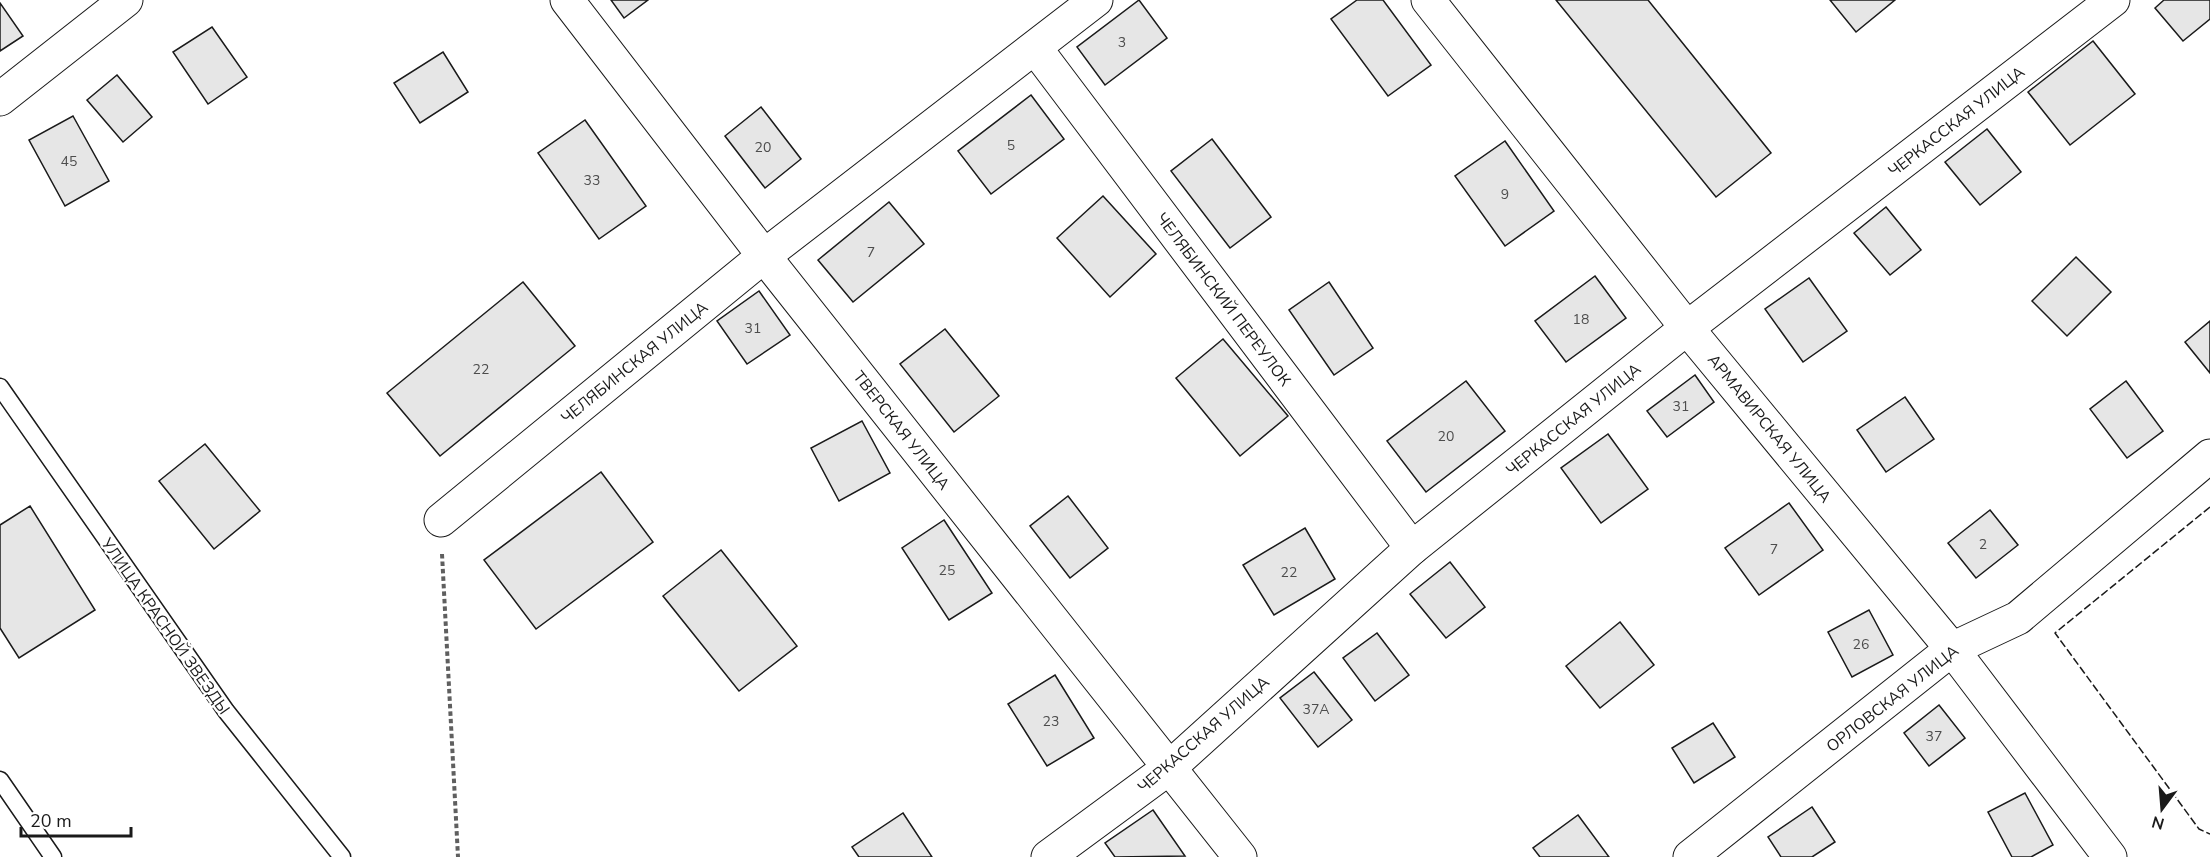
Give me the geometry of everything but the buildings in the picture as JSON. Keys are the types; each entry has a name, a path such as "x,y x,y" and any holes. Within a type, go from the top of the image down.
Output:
{"street":[{"path":"0,99 126,0"},
{"name":"ТВЕРСКАЯ УЛИЦА","path":"567,0 764,256 1240,857"},
{"name":"ЧЕЛЯБИНСКАЯ УЛИЦА","path":"441,520 764,256 1036,49 1096,0"},
{"name":"АРМАВИРСКАЯ УЛИЦА","path":"1428,0 1687,328 1952,649 2110,857"},
{"name":"ЧЕРКАССКАЯ УЛИЦА","path":"1048,857 1169,768 1412,548 1687,328 2113,0"},
{"name":"ЧЕЛЯБИНСКИЙ ПЕРЕУЛОК","path":"1036,49 1412,548"},
{"name":"ОРЛОВСКАЯ УЛИЦА","path":"1690,857 1952,649 2018,618 2210,456"}],"lane":[{"name":"УЛИЦА КРАСНОЙ ЗВЕЗДЫ","path":"0,387 226,711 342,857"},
{"path":"0,780 53,857"}],"path":[{"path":"441,520 458,857"}],"fence":[{"path":"2210,507 2055,633 2199,829 2210,834"}]}
